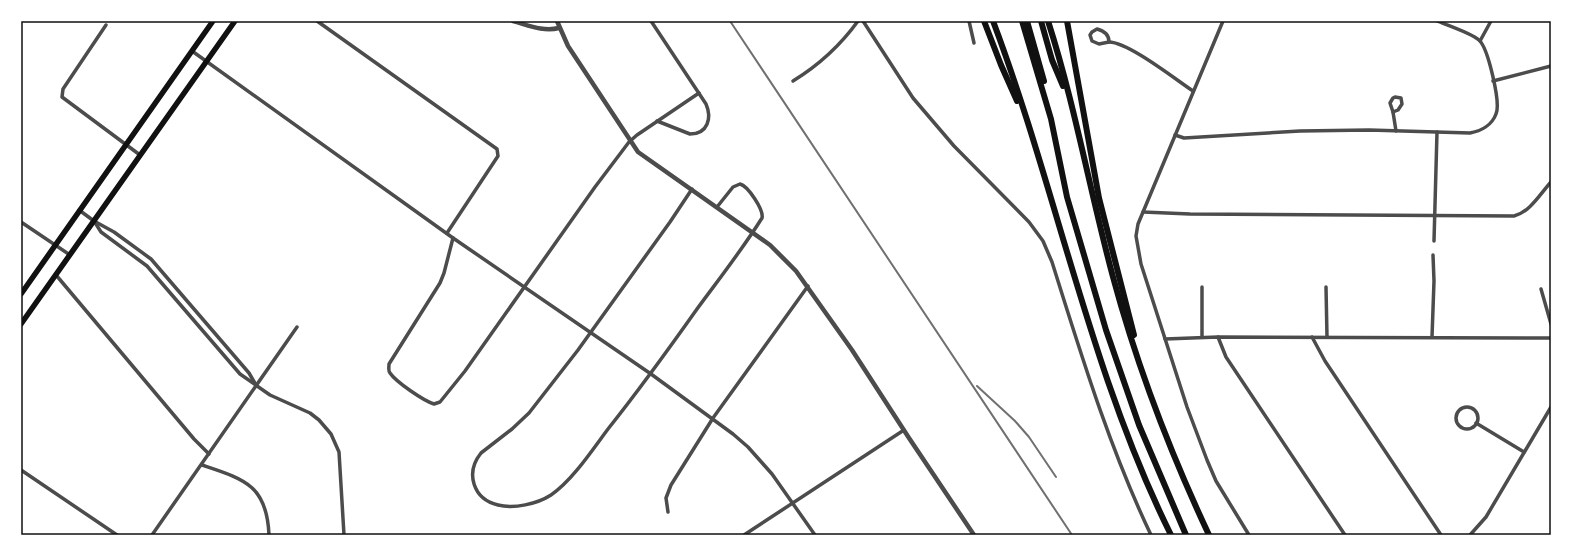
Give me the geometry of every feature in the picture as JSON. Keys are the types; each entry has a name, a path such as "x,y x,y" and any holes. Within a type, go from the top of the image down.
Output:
{"highway":[{"path":"984,21 1001,64 1029,126"},
{"path":"993,21 1011,69 1091,328 1114,396 1146,482 1171,535"},
{"path":"1022,21 1051,119 1067,197 1122,376 1139,425 1186,535"},
{"path":"1027,21 1047,91 1074,219"},
{"path":"1041,21 1052,60 1071,104"},
{"path":"1048,21 1071,104 1113,278 1141,368 1161,424 1209,535"},
{"path":"1067,21 1099,198 1131,321 1141,368"}],"main road":[{"path":"21,294 213,21"},
{"path":"21,324 235,21"}],"street":[{"path":"318,21 497,149 498,156 447,233"},
{"path":"513,21 539,28 559,28"},
{"path":"556,21 568,46 635,147 643,156 692,189 781,255 808,286 974,535"},
{"path":"651,21 706,104 709,116 708,122 703,130 699,133 690,134 657,121"},
{"path":"793,81 814,67 835,49 858,21"},
{"path":"862,21 912,98 954,146 1029,222 1042,241 1052,262 1099,409 1120,464 1151,535"},
{"path":"969,21 974,42"},
{"path":"1223,21 1143,212 1137,230 1136,242 1141,264 1187,407 1207,460 1225,496 1249,535"},
{"path":"1175,135 1184,138 1279,131 1396,131 1470,133 1483,129 1496,116 1498,110 1498,104 1485,50 1480,41 1437,21"},
{"path":"1480,41 1492,21"},
{"path":"106,25 63,89 62,97 140,155"},
{"path":"1109,42 1108,35 1101,30 1095,30 1090,35 1090,38 1096,43 1114,43 1139,54 1193,91"},
{"path":"192,51 453,238 591,332 713,418 758,457 772,474 815,535"},
{"path":"1493,81 1551,66"},
{"path":"453,238 440,283 390,362 388,369 391,375 415,394 432,403 440,402 465,371 595,187 631,140 699,93"},
{"path":"1393,112 1398,110 1402,104 1401,98 1393,98 1390,103 1396,131"},
{"path":"1434,241 1436,216 1437,132"},
{"path":"1143,212 1190,214 1514,216 1520,215 1527,209 1551,182"},
{"path":"692,189 591,332 529,413 477,458 472,470 474,485 484,498 499,505 506,506 529,504 552,495 579,466 650,374 753,233 763,214 762,210 743,185 736,184 717,207"},
{"path":"79,210 148,256 249,373 257,386"},
{"path":"94,221 101,232 147,266 240,374 270,395 310,413 326,427 336,443 339,452 344,535"},
{"path":"21,222 70,255"},
{"path":"1432,337 1434,281 1433,255"},
{"path":"56,275 194,439 209,454"},
{"path":"668,512 666,498 670,484 713,418 808,286"},
{"path":"1202,287 1202,337"},
{"path":"1326,287 1326,337"},
{"path":"1541,289 1551,324"},
{"path":"152,535 297,327"},
{"path":"1218,337 1226,357 1345,535"},
{"path":"1312,337 1325,361 1441,535"},
{"path":"1165,338 1551,338"},
{"path":"1470,535 1486,517 1551,407"},
{"path":"1464,408 1471,409 1476,413 1476,423 1468,429 1461,427 1457,422 1457,415 1464,408"},
{"path":"1476,423 1524,452"},
{"path":"744,535 904,430"},
{"path":"202,465 240,478 253,488 264,502 270,535"},
{"path":"21,470 117,535"}],"railway":[{"path":"730,21 1072,535"},
{"path":"977,386 1015,421 1029,437 1056,477"}]}
